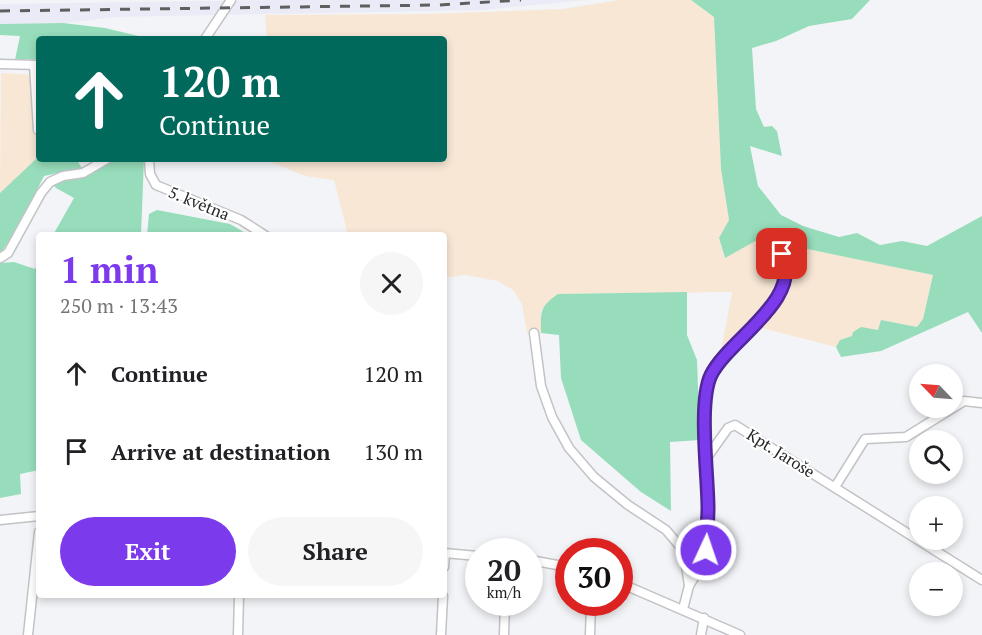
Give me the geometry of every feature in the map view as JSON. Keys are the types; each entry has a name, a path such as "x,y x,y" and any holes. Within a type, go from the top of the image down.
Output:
{"street":[{"path":"207,36 231,0"},
{"path":"0,64 36,65"},
{"path":"0,258 8,253 41,193 50,182 63,176 83,173 101,162"},
{"name":"5. května","path":"149,162 150,174 156,185 241,220 260,232"},
{"path":"683,609 689,586 706,550 708,508 705,396 710,376 719,363 768,311 781,292 786,263 782,254"},
{"path":"534,333 540,386 552,417 569,448 594,477 628,505 666,530 684,551 689,586"},
{"path":"835,487 866,440 906,437 964,401 982,403"},
{"name":"Kpt. Jaroše","path":"706,459 728,428 735,425 982,580"},
{"path":"0,520 36,516"},
{"path":"447,553 465,555"},
{"path":"28,635 36,560"},
{"path":"633,588 740,635"},
{"path":"238,635 239,598"},
{"path":"441,635 443,598"},
{"path":"504,635 505,616"},
{"path":"590,635 591,616"},
{"path":"701,635 704,618"}],"shaded area":[{"path":"270,0 587,0 482,10 115,17 63,23 0,24 0,4"},
{"path":"619,0 691,0 714,17 721,169 729,220 719,238 724,258 759,238 933,275 923,319 917,327 881,320 878,330 840,340 836,347 762,328 729,358 721,351 732,292 558,294 541,310 541,333 527,332 522,304 513,290 498,281 465,275 447,278 447,232 347,232 334,180 305,176 271,162 447,162 447,36 267,36 265,15 429,14 563,9"},
{"path":"1,73 36,75 36,159 0,193"}],"green space":[{"path":"691,0 870,0 852,19 809,26 776,41 752,48 756,109 764,127 772,126 777,131 782,156 750,146 758,186 781,215 803,226 839,237 857,233 880,245 902,241 927,246 982,216 982,333 968,312 881,351 841,357 836,347 840,340 852,336 853,332 861,327 878,330 881,320 917,327 923,319 933,275 759,239 725,258 719,238 729,220 721,169 714,17"},
{"path":"63,23 105,28 138,36 36,36 36,59 15,60 20,36 0,35 0,24"},
{"path":"36,159 36,162 78,162 82,168 44,176 19,226 0,254 0,193"},
{"path":"102,162 144,162 141,232 55,232 74,198 50,182 83,173"},
{"path":"157,210 230,224 244,232 147,232 149,214"},
{"path":"14,262 35,269 36,267 36,471 20,474 21,494 0,498 0,263"},
{"path":"687,292 687,335 697,360 700,440 670,442 671,511 641,492 581,440 561,378 559,335 541,333 541,320 542,310 558,294"}],"railway":[{"path":"0,11 438,5 521,0"}],"route":[{"path":"706,550 708,508 705,396 710,376 730,350 768,311 781,292 786,263 782,254"}]}
